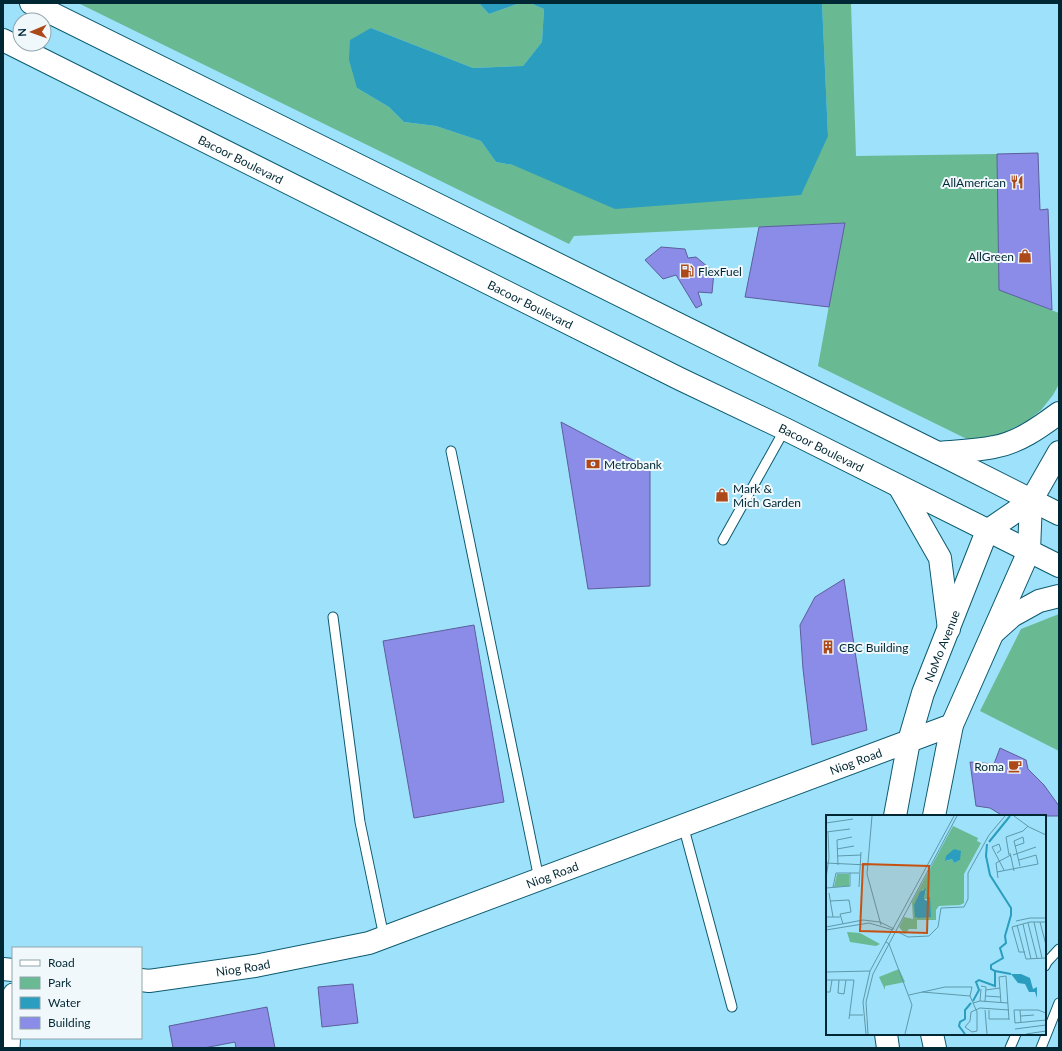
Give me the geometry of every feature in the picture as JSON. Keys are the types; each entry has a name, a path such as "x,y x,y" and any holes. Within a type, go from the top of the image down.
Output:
{"main road":[{"path":"30,3 1059,514"},
{"name":"Bacoor Boulevard","path":"3,40 680,379 785,429 900,488 1059,566"},
{"path":"938,453 995,447 1015,441 1040,427 1059,413"},
{"path":"987,531 1031,501 1059,452"},
{"path":"900,488 940,558 949,629"},
{"path":"934,815 952,725 992,632 1030,552 1031,501"},
{"name":"NoMo Avenue","path":"895,815 909,741 923,693 987,531"},
{"path":"992,632 1012,616 1039,601 1059,596"},
{"name":"Niog Road","path":"142,980 255,966 369,943 952,725"},
{"path":"886,1035 888,1048"},
{"path":"932,1035 935,1048"}],"street":[{"path":"10,1048 12,1011"}],"lane":[{"path":"723,540 785,429"},
{"path":"451,451 539,879"},
{"path":"333,617 360,822 384,937"},
{"path":"683,825 732,1007"},
{"path":"1046,964 1059,949"},
{"path":"1041,1048 1059,1003"},
{"path":"1010,1048 1016,1035"}],"green space":[{"path":"78,3 479,3 489,14 520,3 530,3 544,9 542,42 523,66 473,68 371,28 357,88 389,107 404,122 436,126 481,141 496,162 513,165 828,136 822,3 851,3 856,156 997,154 999,290 1059,313 1059,384 1053,395 1041,410 1027,421 1001,434 975,443 818,366 844,223 574,236 569,244"},
{"path":"1059,614 1059,751 980,711 1021,629"}],"water":[{"path":"479,3 520,3 489,14"},
{"path":"530,3 822,3 828,136 801,195 615,209 513,165 496,162 481,141 436,126 404,122 389,107 357,88 349,60 350,40 371,28 473,68 523,66 542,42 544,9"}],"building":[{"path":"1038,153 1040,210 1048,209 1052,310 999,290 997,154"},
{"path":"845,223 829,307 745,297 759,227"},
{"path":"661,247 685,249 688,258 696,257 714,272 712,293 698,292 702,305 696,308 676,275 663,279 645,260"},
{"path":"561,422 650,469 650,586 588,589"},
{"name":"CBC Building","path":"844,579 867,730 812,745 803,669 800,625 815,597"},
{"path":"474,625 504,802 414,818 383,641"},
{"path":"1000,748 1026,760 1028,769 1044,785 1059,806 1059,816 1001,815 990,808 976,806 970,762 994,764"},
{"path":"353,984 358,1023 322,1027 318,987"},
{"path":"267,1007 275,1048 236,1048 235,1042 204,1048 173,1048 169,1026"}],"place":[{"name":"AllAmerican","path":"1017,182"},
{"name":"AllGreen","path":"1025,256"},
{"name":"FlexFuel","path":"687,271"},
{"name":"Metrobank","path":"593,464"},
{"name":"Mark & Mich Garden","path":"722,495"},
{"name":"CBC Building","path":"828,647"},
{"name":"Roma","path":"1015,766"}]}
